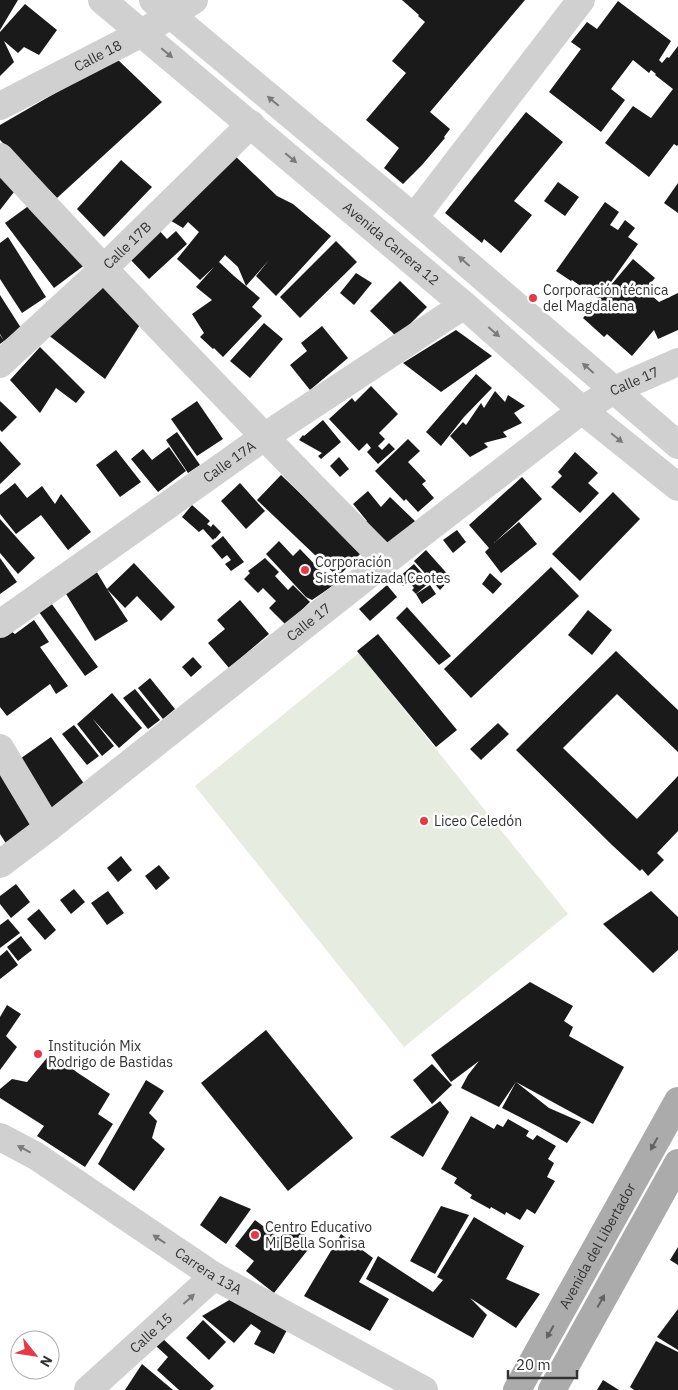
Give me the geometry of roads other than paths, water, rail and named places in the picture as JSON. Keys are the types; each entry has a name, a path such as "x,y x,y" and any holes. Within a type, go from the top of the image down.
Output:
{"main road":[{"name":"Avenida del Libertador","path":"517,1390 678,1101"},
{"path":"552,1390 678,1163"}],"street":[{"name":"Avenida Carrera 12","path":"102,0 464,305 582,410 678,487"},
{"name":"Calle 18","path":"0,106 142,33 162,8 194,0"},
{"path":"414,218 581,0"},
{"path":"162,8 414,218 678,444"},
{"name":"Calle 17B","path":"0,364 103,269 251,124"},
{"path":"0,157 103,269 386,561"},
{"name":"Calle 17A","path":"0,624 264,437 464,305"},
{"name":"Calle 17","path":"0,864 582,410 614,390 678,362"},
{"path":"0,748 48,828"},
{"name":"Carrera 13A","path":"0,1137 36,1156 214,1276 424,1390"},
{"name":"Calle 15","path":"88,1390 214,1276"}],"place":[{"name":"Corporación técnica del Magdalena","path":"533,298"},
{"name":"Corporación Sistematizada Ceotes","path":"305,570"},
{"name":"Liceo Celedón","path":"424,821"},
{"name":"Institución Mix Rodrigo de Bastidas","path":"38,1054"},
{"name":"Centro Educativo Mi Bella Sonrisa","path":"255,1235"}]}
